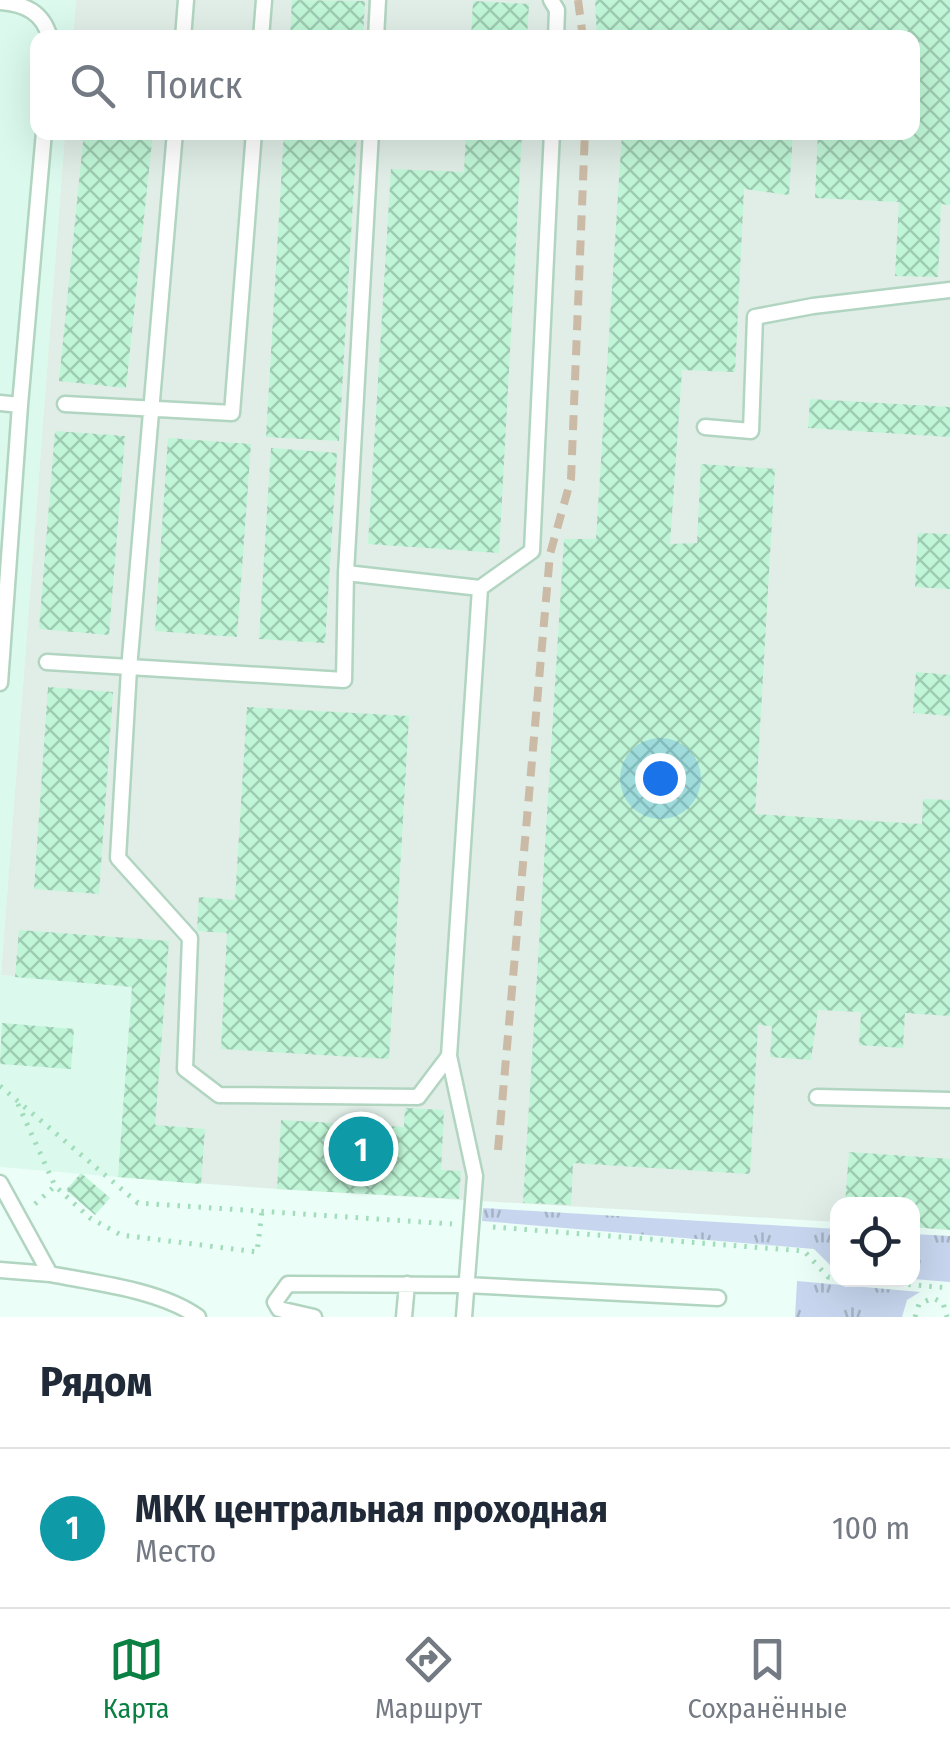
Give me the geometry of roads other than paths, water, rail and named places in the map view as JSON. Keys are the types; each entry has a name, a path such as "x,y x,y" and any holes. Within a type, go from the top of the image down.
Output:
{"lane":[{"path":"184,30 186,0"},
{"path":"262,30 264,0"},
{"path":"376,30 378,0"},
{"path":"552,0 558,10 557,30"},
{"path":"0,2 33,10 47,30"},
{"path":"0,682 43,140"},
{"path":"174,140 129,669 118,858 190,938 186,1068 219,1095 418,1097 449,1056"},
{"path":"64,404 232,412 253,140"},
{"path":"47,662 344,680 346,573 371,140"},
{"path":"346,573 480,588 532,552 552,140"},
{"path":"705,427 751,431 755,316 950,290"},
{"path":"0,403 20,405"},
{"path":"464,1317 475,1176 449,1056 480,588"},
{"path":"817,1096 950,1100"},
{"path":"0,1183 50,1274"},
{"path":"0,1270 50,1274 106,1285 175,1302 198,1317"},
{"path":"314,1317 280,1310 275,1302 288,1284 466,1285 718,1298"},
{"path":"404,1317 407,1284"}],"railway":[{"path":"578,0 582,30"},
{"path":"498,1150 550,554 571,479 585,140"}],"place":[{"name":"МКК центральная проходная","path":"361,1149"}]}
